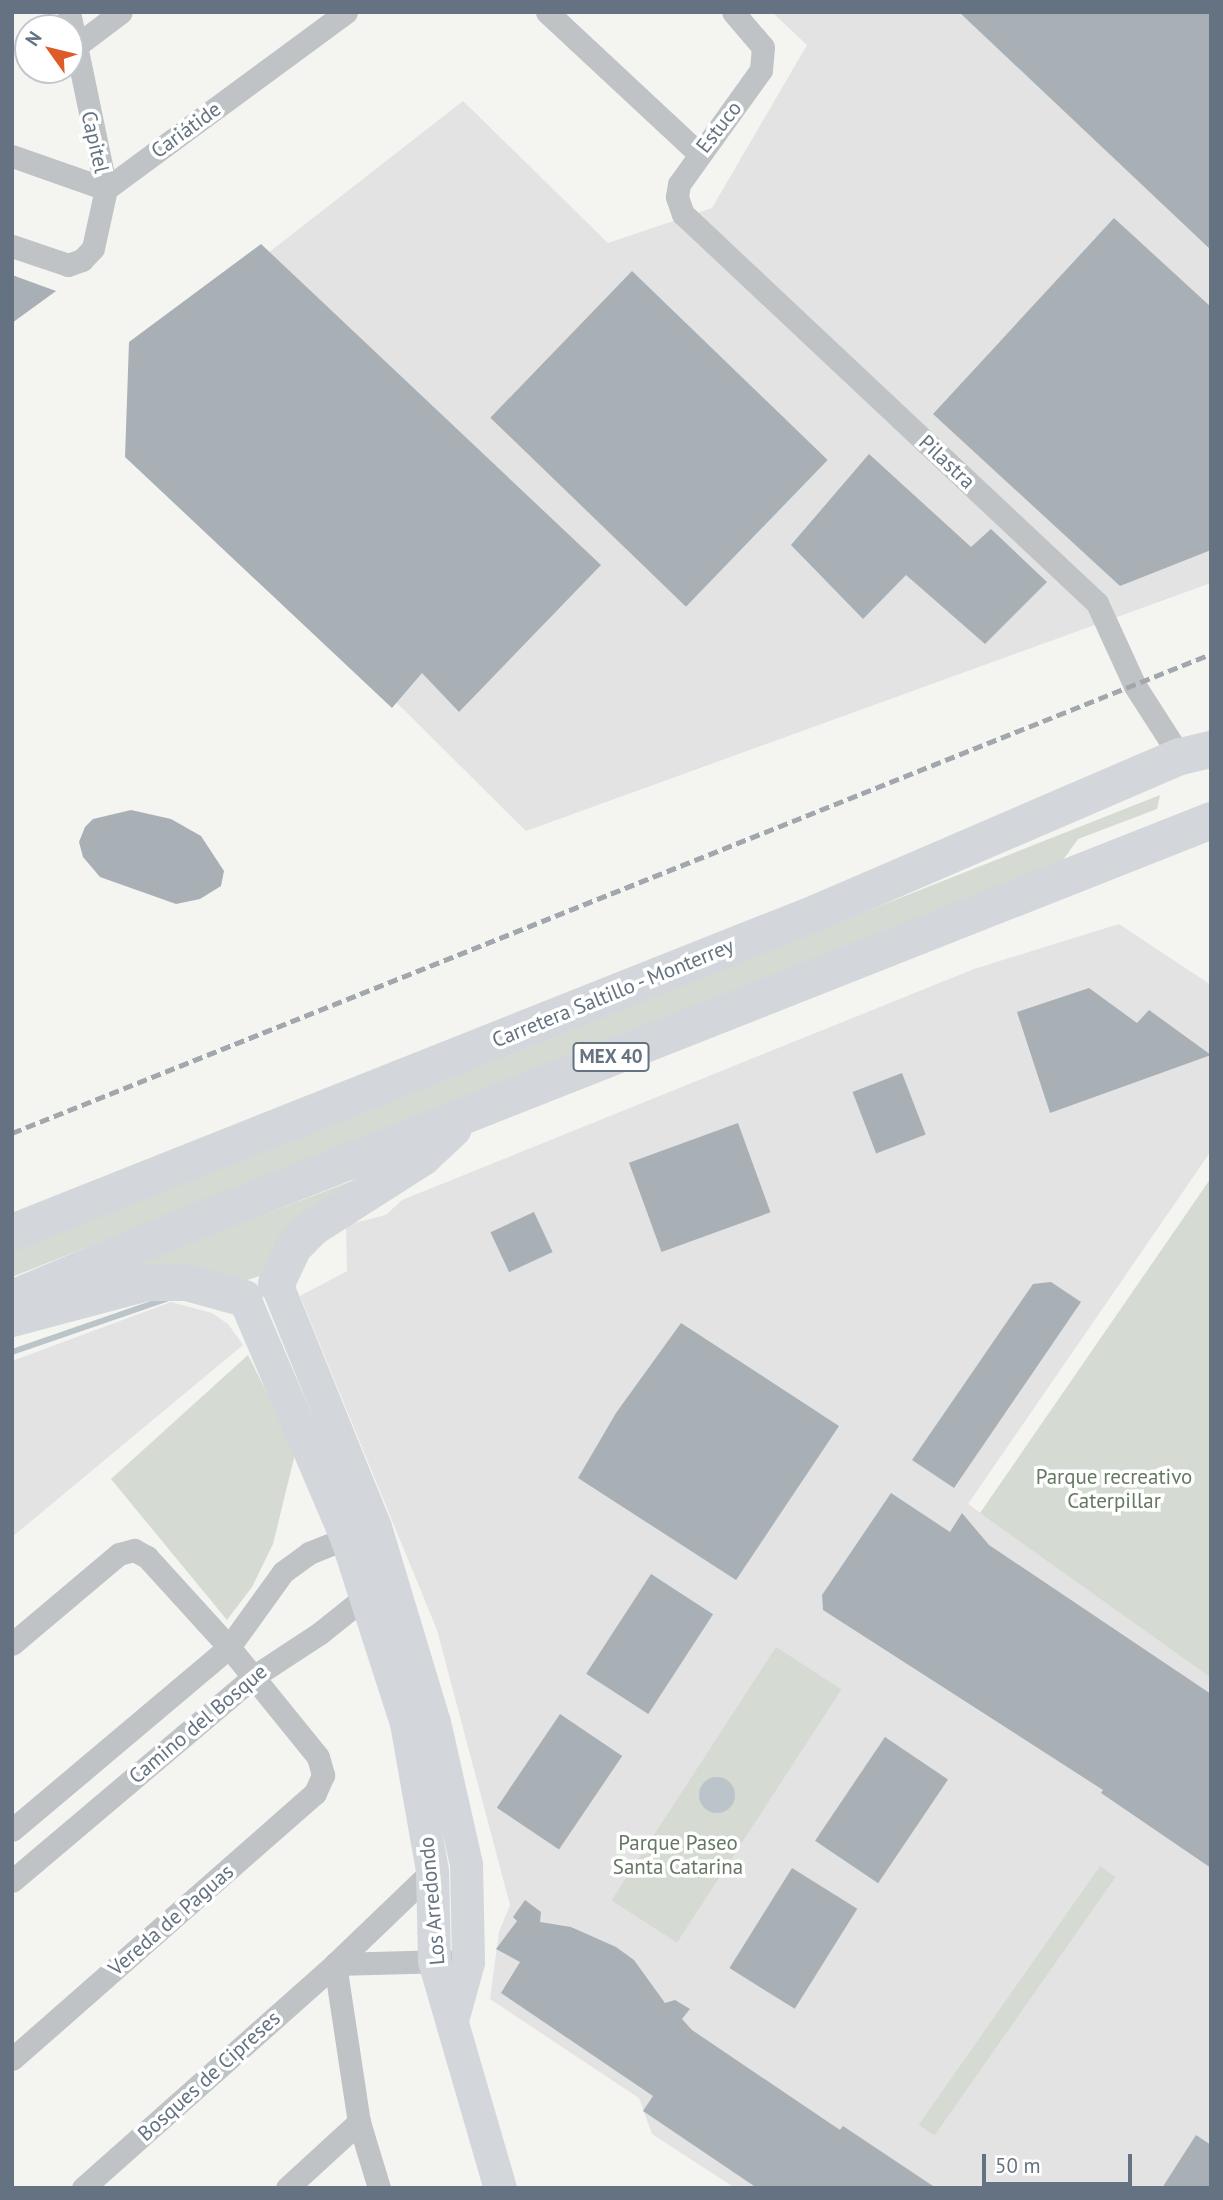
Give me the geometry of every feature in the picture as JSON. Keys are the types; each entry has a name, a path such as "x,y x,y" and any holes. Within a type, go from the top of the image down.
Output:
{"main road":[{"name":"Carretera Saltillo - Monterrey","path":"12,1232 817,912 1196,753"},
{"name":"MEX 40","path":"12,1298 462,1116 1211,820"},
{"path":"12,1318 146,1282 186,1282 260,1291 292,1248 311,1228 422,1157 462,1116"}],"street":[{"path":"84,40 121,12"},
{"name":"Cariátide","path":"106,189 346,12"},
{"path":"547,12 698,153"},
{"name":"Estuco","path":"677,197 679,184 698,153 755,80 763,58 758,37 733,12"},
{"name":"Capitel","path":"84,84 106,189"},
{"path":"12,156 106,189 93,248 82,260 68,265 12,246"},
{"name":"Pilastra","path":"677,197 683,214 1097,603 1135,686 1196,753"},
{"name":"Los Arredondo","path":"260,1291 360,1532 434,1722 466,1864 467,1962 453,2017"},
{"name":"Camino del Bosque","path":"12,1830 229,1647 283,1572 309,1553 360,1532"},
{"path":"12,1644 120,1554 134,1550 147,1557 253,1677"},
{"name":"Los Arredondo","path":"379,1586 432,1871 434,1961 453,2017"},
{"name":"Camino del Bosque","path":"12,1881 253,1677 320,1633 379,1586"},
{"name":"Vereda de Paguas","path":"12,2059 315,1793 323,1775 318,1757 253,1677"},
{"name":"Bosques de Cipreses","path":"83,2188 335,1964 432,1871"},
{"path":"379,2188 359,2122 335,1964 467,1962"},
{"path":"453,2017 474,2108 500,2188"},
{"path":"287,2188 359,2122"}],"shaded area":[{"path":"772,12 1211,12 1211,583 526,831 148,456 158,339 463,101 608,243 712,208 807,45"},
{"path":"1119,924 1211,985 1211,1151 968,1504 1211,1678 1211,2188 735,2188 652,2134 639,2098 490,1999 499,1932 510,1905 437,1630 300,1296 347,1271 346,1225 386,1215 402,1200 974,969"},
{"path":"171,1302 212,1313 228,1324 243,1345 12,1537 12,1361"},
{"path":"717,1777 730,1782 735,1795 730,1808 717,1813 704,1808 699,1795 704,1782"}],"green space":[{"path":"1160,795 1157,809 1078,839 1063,860 12,1277 12,1249"},
{"path":"391,1166 269,1273 238,1283 31,1304"},
{"name":"Parque recreativo Caterpillar","path":"1211,1178 1211,1678 980,1513"},
{"path":"248,1355 296,1450 273,1544 252,1587 227,1620 111,1479"},
{"name":"Parque Paseo Santa Catarina","path":"776,1647 841,1689 677,1943 612,1900"},
{"path":"1100,1866 1116,1877 934,2136 919,2125"}],"building":[{"path":"959,12 1211,12 1211,250"},
{"path":"1114,218 1211,307 1211,550 1120,586 933,414"},
{"path":"261,244 601,565 459,712 422,673 392,708 125,457 129,342"},
{"path":"632,271 828,460 686,607 490,418"},
{"path":"12,275 56,291 12,323"},
{"path":"869,454 971,547 991,529 1047,582 985,644 906,575 863,619 791,545"},
{"path":"131,810 171,819 201,836 224,871 221,886 200,899 176,904 100,877 83,857 79,842 85,827 93,819"},
{"path":"1089,988 1137,1023 1149,1010 1211,1055 1050,1113 1017,1012"},
{"path":"902,1073 926,1135 876,1154 853,1092"},
{"path":"738,1123 770,1212 661,1252 629,1163"},
{"path":"534,1212 553,1252 509,1272 490,1232"},
{"path":"1051,1282 1081,1302 954,1488 912,1460 1033,1284"},
{"path":"681,1323 839,1426 736,1580 578,1478 616,1413"},
{"path":"891,1493 950,1532 962,1513 989,1545 1211,1694 1211,1868 1101,1793 1103,1790 823,1610 822,1595"},
{"path":"651,1574 713,1614 648,1714 586,1674"},
{"path":"560,1714 622,1756 559,1850 497,1808"},
{"path":"885,1737 948,1779 878,1883 815,1841"},
{"path":"792,1868 857,1909 795,2009 729,1968"},
{"path":"525,1900 541,1912 540,1922 571,1927 616,1947 634,1960 665,2003 675,2000 690,2009 682,2019 692,2030 840,2130 843,2126 936,2188 757,2188 643,2111 653,2096 501,1993 520,1962 496,1949 517,1921 513,1917"},
{"path":"1196,2135 1211,2145 1211,2188 1162,2188"}],"waterway":[{"path":"12,1352 166,1299"}],"railway":[{"path":"12,1133 1211,654"}]}
